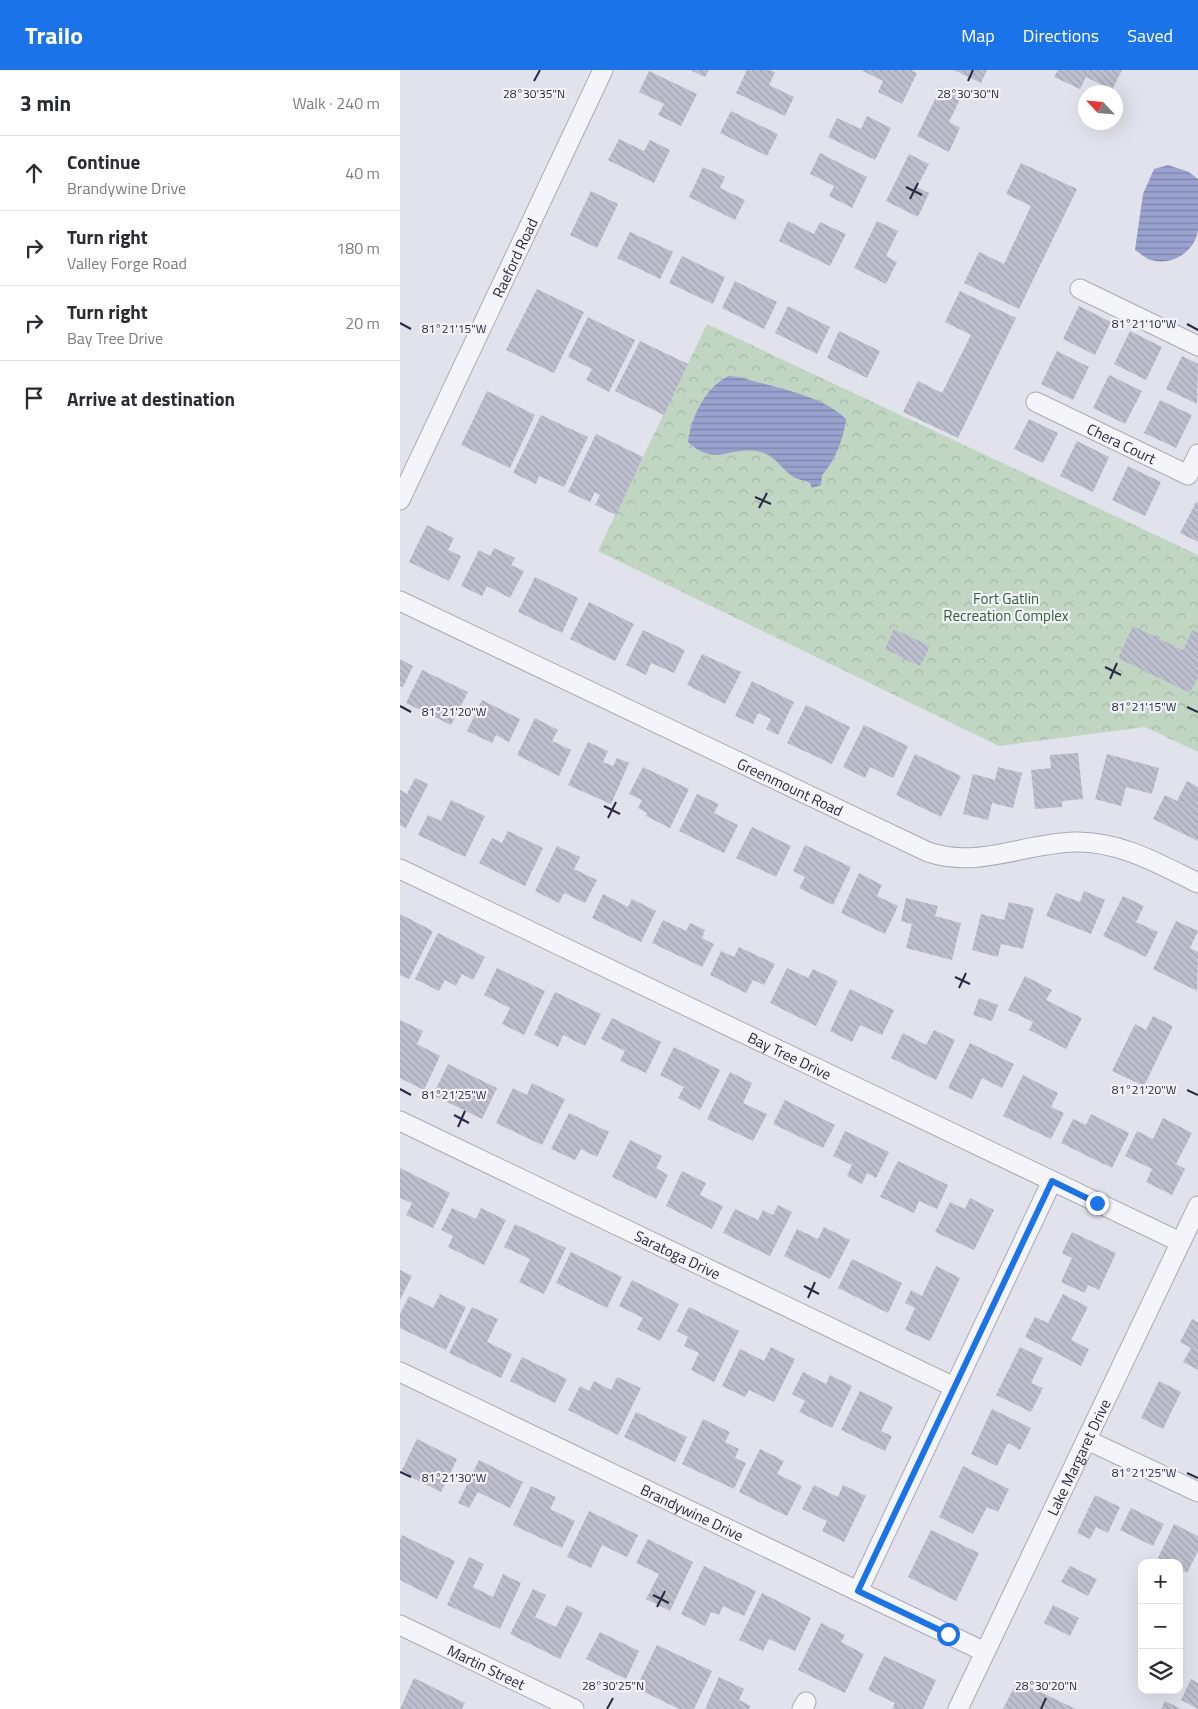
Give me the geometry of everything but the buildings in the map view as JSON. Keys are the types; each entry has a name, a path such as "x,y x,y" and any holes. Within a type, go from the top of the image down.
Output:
{"street":[{"name":"Raeford Road","path":"400,500 603,70"},
{"path":"1080,289 1198,346"},
{"name":"Chera Court","path":"1036,402 1188,474 1198,454"},
{"name":"Greenmount Road","path":"400,601 928,852 947,858 968,859 1074,842 1103,843 1134,852 1198,883"},
{"name":"Bay Tree Drive","path":"400,869 1180,1242"},
{"name":"Saratoga Drive","path":"400,1121 954,1387"},
{"path":"858,1591 1052,1181"},
{"name":"Lake Margaret Drive","path":"958,1709 1198,1206"},
{"name":"Brandywine Drive","path":"400,1372 985,1652"},
{"path":"1088,1440 1198,1492"},
{"name":"Martin Street","path":"400,1625 574,1709"}],"green space":[{"name":"Fort Gatlin Recreation Complex","path":"707,324 1198,555 1198,752 1145,727 999,746 598,551"}],"water":[{"path":"1168,165 1189,172 1198,179 1198,230 1192,245 1181,256 1167,261 1159,261 1149,259 1135,250 1143,194 1154,169"},
{"path":"729,376 795,392 824,404 846,419 838,449 827,470 822,475 821,485 812,488 810,483 795,478 775,460 761,452 741,451 715,455 707,454 688,442 692,423 701,403 713,387"}],"route":[{"path":"948,1634 858,1591 1052,1181 1097,1203"}]}
